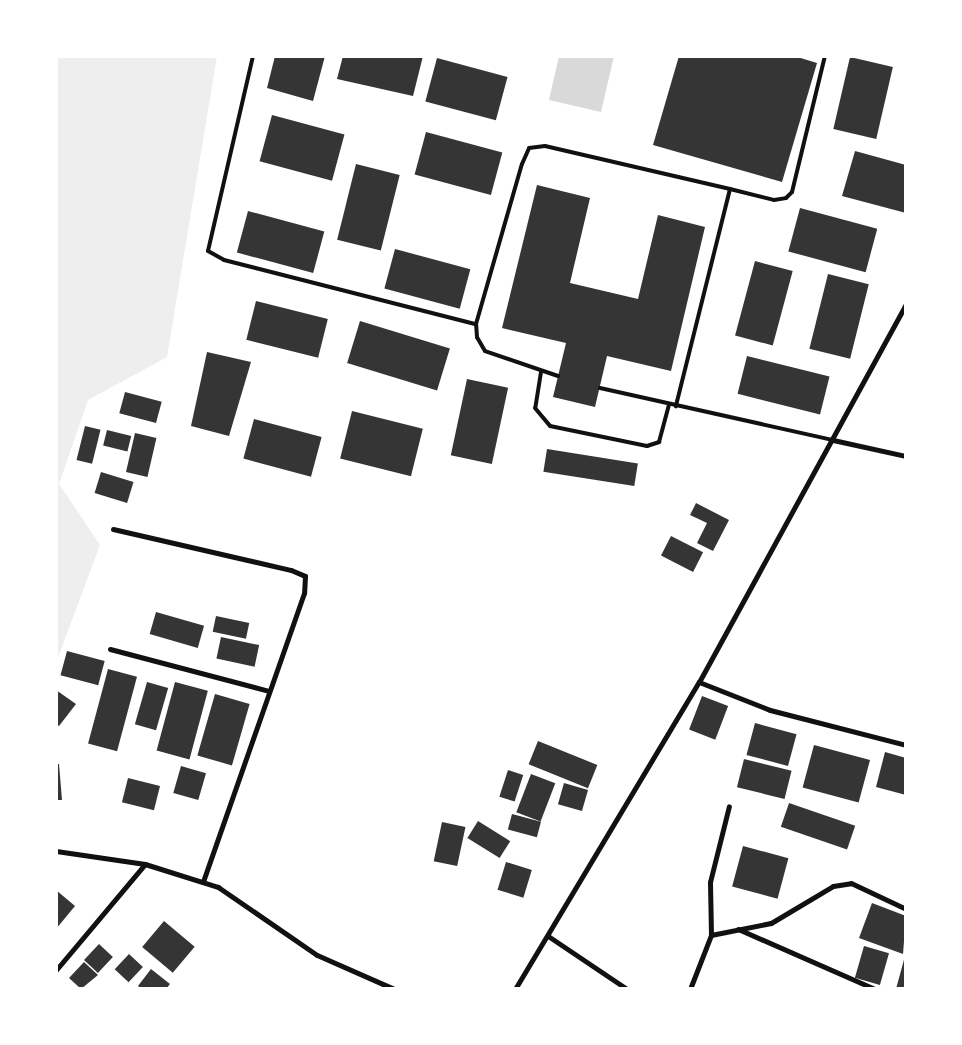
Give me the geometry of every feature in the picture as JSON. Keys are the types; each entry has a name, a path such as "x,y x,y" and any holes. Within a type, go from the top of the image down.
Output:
{"street":[{"path":"514,989 548,936 699,682 906,304"},
{"path":"832,440 906,456"},
{"path":"113,529 291,570 305,576 304,593 203,882"},
{"path":"110,649 269,691"},
{"path":"699,682 770,710 906,745"},
{"path":"690,989 711,935 710,882 728,806"},
{"path":"56,852 146,864 218,887 317,954 394,989"},
{"path":"56,970 146,864"},
{"path":"711,935 771,924 833,886 847,883 906,909"},
{"path":"738,930 875,989"},
{"path":"548,936 627,989"}],"lane":[{"path":"253,56 208,251 224,260 476,324"},
{"path":"558,376 540,372 485,351 476,337 476,324 529,148 545,146 774,200 786,198 792,192 825,56"},
{"path":"676,406 730,189"},
{"path":"540,372 535,408 550,426 647,446 659,442 669,405"},
{"path":"600,388 832,440"}],"shaded area":[{"path":"56,56 217,56 167,357 88,400 59,484 100,545 56,663"},
{"path":"559,56 614,56 601,112 549,100"}],"building":[{"path":"275,56 325,56 313,101 267,88"},
{"path":"343,56 423,56 413,96 337,79"},
{"path":"679,56 794,56 817,63 782,182 653,145"},
{"path":"850,57 893,67 876,139 833,129"},
{"path":"437,58 508,77 496,120 425,101"},
{"path":"272,115 344,134 332,181 260,161"},
{"path":"426,132 502,152 491,195 415,175"},
{"path":"855,151 906,165 906,213 842,196"},
{"path":"356,164 400,175 381,251 337,240"},
{"path":"537,185 590,198 570,283 638,299 658,215 705,227 671,371 607,356 595,407 553,397 566,343 502,328"},
{"path":"800,208 877,229 866,272 788,251"},
{"path":"248,211 324,231 313,273 237,253"},
{"path":"395,249 470,269 460,309 384,289"},
{"path":"755,261 793,271 773,345 735,335"},
{"path":"828,274 869,284 850,359 809,349"},
{"path":"256,301 328,319 318,358 246,340"},
{"path":"360,321 450,348 437,391 347,363"},
{"path":"207,352 251,362 229,436 191,426"},
{"path":"747,356 829,377 820,414 738,394"},
{"path":"467,379 508,388 492,464 451,455"},
{"path":"125,392 162,402 156,423 119,413"},
{"path":"352,411 423,429 411,476 340,459"},
{"path":"254,419 322,437 311,477 243,459"},
{"path":"85,426 101,430 92,464 77,460"},
{"path":"107,430 131,436 127,452 103,446"},
{"path":"135,433 156,438 147,477 126,472"},
{"path":"547,449 638,463 634,486 543,472"},
{"path":"101,472 134,482 127,503 95,493"},
{"path":"696,503 729,520 713,551 697,543 707,523 690,515"},
{"path":"671,536 703,552 693,572 661,556"},
{"path":"156,612 204,626 198,648 150,634"},
{"path":"216,616 249,623 246,639 213,632"},
{"path":"221,637 259,645 255,667 216,659"},
{"path":"67,651 105,661 98,685 61,675"},
{"path":"108,669 137,677 117,751 88,743"},
{"path":"147,682 168,688 156,730 135,724"},
{"path":"175,682 208,691 189,759 157,751"},
{"path":"56,690 76,704 59,726 56,724"},
{"path":"215,694 250,704 232,765 197,756"},
{"path":"702,696 728,706 715,740 689,730"},
{"path":"755,723 797,734 788,766 746,755"},
{"path":"538,741 597,765 588,788 529,764"},
{"path":"814,745 870,760 859,803 803,788"},
{"path":"885,752 906,758 906,795 876,787"},
{"path":"744,759 792,771 785,799 737,787"},
{"path":"56,764 59,764 62,800 56,800"},
{"path":"181,766 206,773 198,800 173,793"},
{"path":"508,770 523,775 515,802 499,797"},
{"path":"531,774 555,783 541,822 516,812"},
{"path":"128,778 160,786 154,810 122,802"},
{"path":"564,783 588,790 582,811 558,804"},
{"path":"789,803 855,826 847,849 781,827"},
{"path":"512,814 541,822 537,837 508,829"},
{"path":"478,821 510,841 500,858 467,838"},
{"path":"442,822 465,827 457,866 434,861"},
{"path":"743,846 788,858 778,899 732,887"},
{"path":"506,862 532,870 523,898 498,890"},
{"path":"56,890 75,906 56,929"},
{"path":"872,903 906,916 903,954 859,938"},
{"path":"164,921 195,947 173,973 142,947"},
{"path":"99,944 113,957 98,973 84,960"},
{"path":"864,946 889,953 880,985 855,978"},
{"path":"129,954 143,967 129,982 115,969"},
{"path":"905,956 906,989 896,989"},
{"path":"84,962 98,975 81,989 69,978"},
{"path":"151,969 170,984 166,989 142,989 138,986"}]}
